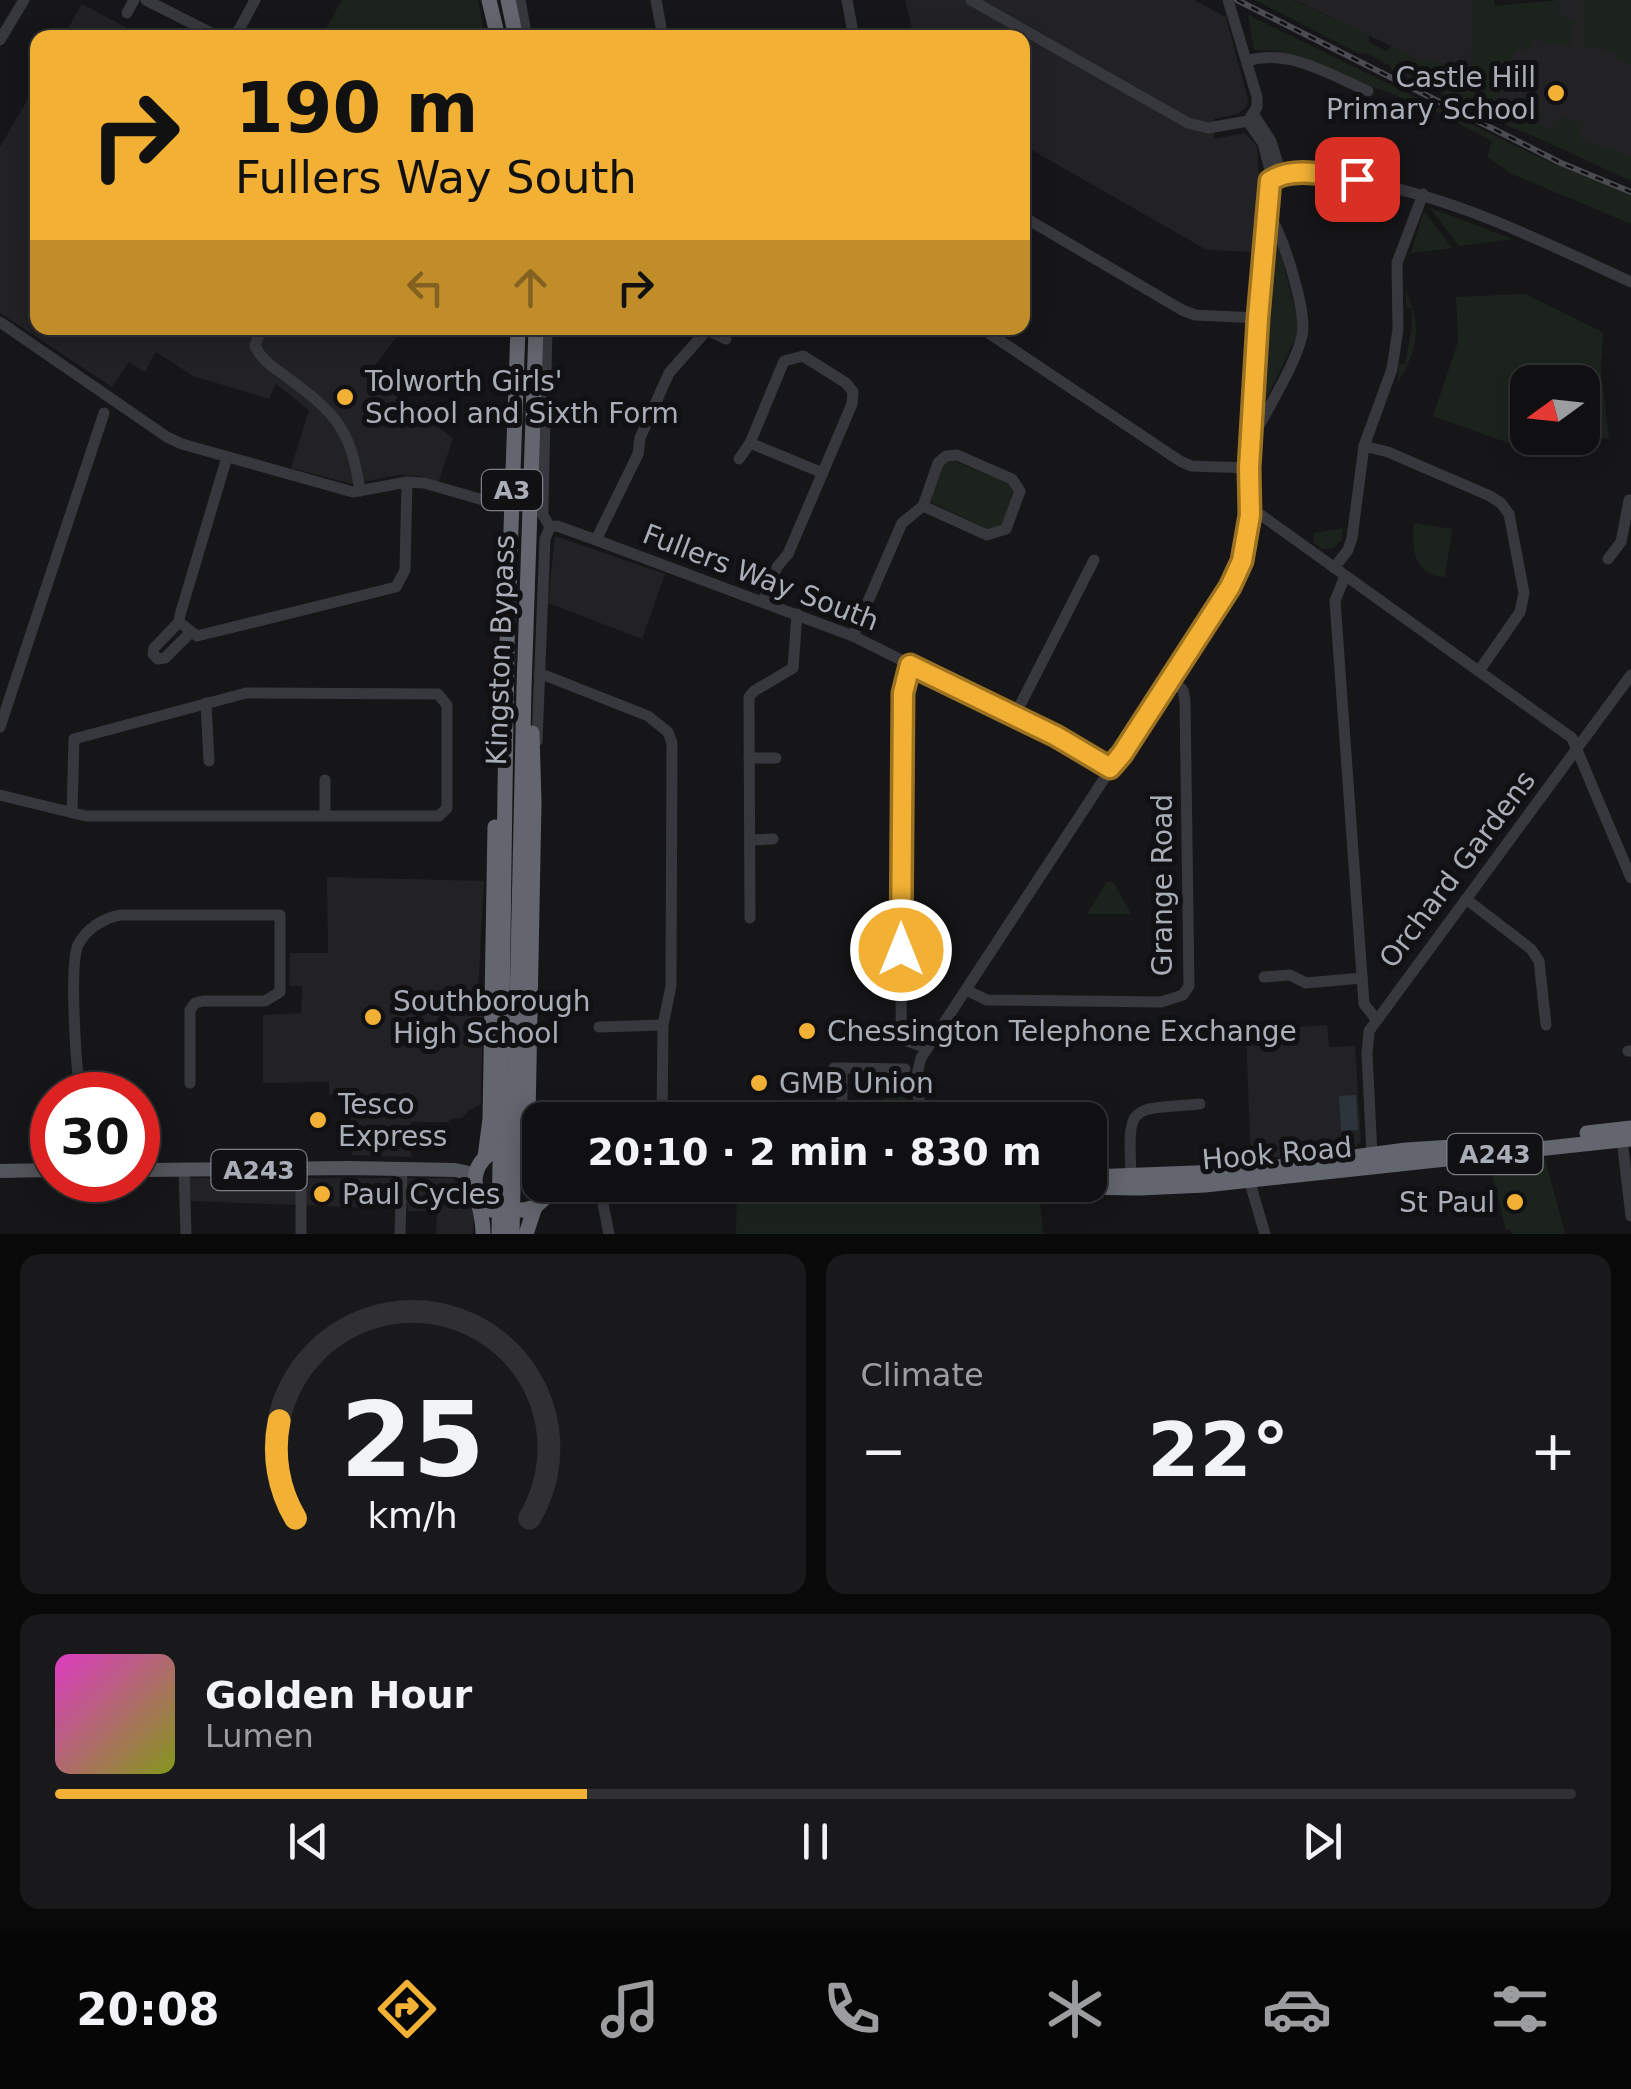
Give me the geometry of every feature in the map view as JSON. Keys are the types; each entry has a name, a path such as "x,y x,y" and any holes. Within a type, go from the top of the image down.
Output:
{"highway":[{"path":"489,0 496,30"},
{"path":"508,0 514,30"},
{"name":"Kingston Bypass","path":"499,1234 507,652 518,335"},
{"name":"Kingston Bypass","path":"512,1234 536,335"},
{"path":"527,599 534,802 528,1102"},
{"path":"483,1234 485,1206 474,1174 488,1154 490,952 507,652"},
{"name":"Hook Road","path":"1107,1177 1248,1176 1372,1155 1628,1136"},
{"name":"Hook Road","path":"1107,1188 1140,1188 1628,1136"},
{"path":"488,1154 522,1149"},
{"path":"485,1206 522,1202"},
{"path":"526,1234 537,1202"}],"main road":[{"name":"A243","path":"160,1170 402,1169 474,1174"},
{"path":"0,1171 30,1170"}],"street":[{"path":"0,40 24,0"},
{"path":"127,13 134,0"},
{"path":"146,0 205,30"},
{"path":"242,30 255,0"},
{"path":"520,0 526,30"},
{"path":"656,0 662,30"},
{"path":"847,0 853,30"},
{"path":"972,0 1025,30"},
{"path":"1228,0 1257,97 1251,118"},
{"path":"1030,33 1188,123 1218,127 1251,118"},
{"path":"1247,62 1264,56 1286,58 1368,91"},
{"path":"841,1102 838,1068 908,1067 927,1048 1230,587 1242,561 1250,515 1250,444 1266,209 1277,176 1271,140 1251,118"},
{"path":"1277,176 1298,172 1357,179 1422,194 1488,218 1631,282"},
{"path":"1334,568 1352,538 1364,446 1392,369 1398,329 1398,263 1422,194"},
{"path":"1250,444 1304,330 1286,248 1266,209"},
{"path":"1030,221 1182,310 1258,318"},
{"path":"0,322 177,442 360,492 407,482 424,483 511,508"},
{"path":"259,335 255,346 261,358 325,404 347,434 356,459 360,492"},
{"path":"534,802 546,538 550,527 543,515 547,335"},
{"path":"596,540 638,454 644,428 703,335"},
{"path":"718,335 726,339"},
{"path":"991,335 1180,461 1191,466 1249,468"},
{"path":"739,460 784,362 803,356 846,383 852,392 852,404 823,474 763,602"},
{"path":"0,727 104,412"},
{"path":"750,443 823,474"},
{"path":"1364,446 1388,452 1490,496 1509,514 1524,593 1520,612 1480,670"},
{"path":"853,636 902,524 923,506 938,462 957,455 1012,479 1020,491 1006,529 994,535 923,506"},
{"path":"190,633 165,658 158,659 153,654 154,648 179,622 227,458"},
{"path":"179,622 197,636 396,587 405,570 407,482"},
{"path":"1608,559 1621,542 1628,498"},
{"path":"1250,515 1261,515 1572,738 1631,878"},
{"name":"Fullers Way South","path":"550,527 596,540 853,636 1091,754 1110,768"},
{"path":"1015,716 1094,560"},
{"path":"1345,576 1335,601 1364,1004 1376,1019 1367,1042 1372,1155"},
{"path":"765,915 750,914 749,698 754,690 792,668 797,614"},
{"path":"910,665 903,693 901,1038 927,1048"},
{"path":"539,673 648,716 668,732 672,743 671,986 663,1026 662,1102"},
{"name":"Orchard Gardens","path":"1376,1019 1631,675"},
{"name":"Grange Road","path":"966,990 987,1000 1161,1002 1183,995 1191,974 1185,701 1183,690 1170,679"},
{"path":"0,795 72,813 86,816 439,816 448,808 448,704 438,694 261,692 74,738 72,813"},
{"path":"206,703 209,761"},
{"path":"749,758 776,758"},
{"path":"325,780 326,815"},
{"path":"750,840 773,840"},
{"path":"1466,900 1531,949 1539,961 1546,1026"},
{"path":"79,1072 74,958 85,934 104,919 121,914 280,915 280,992 264,1001 195,1004 190,1010 190,1083"},
{"path":"1264,976 1290,975 1306,983 1362,978"},
{"path":"599,1027 663,1026"},
{"path":"908,1067 920,1102"},
{"path":"1131,1177 1129,1126 1133,1114 1142,1108 1200,1104"},
{"path":"1628,1136 1631,1216"},
{"path":"301,1168 301,1234"},
{"path":"400,1234 402,1169"},
{"path":"184,1170 186,1234"},
{"path":"1248,1176 1265,1234"},
{"path":"602,1202 608,1234"}],"shaded area":[{"path":"342,0 478,0 484,30 325,30"},
{"path":"905,0 1194,0 1226,17 1248,99 1238,114 1214,119 1214,139 1245,133 1257,146 1259,174 1253,252 1207,250 1030,149 1030,30 912,30"},
{"path":"1255,0 1293,0 1369,35 1369,42 1386,51 1392,46 1420,60 1471,67 1472,0 1494,0 1495,6 1558,0 1559,15 1574,22 1569,47 1536,40 1530,49 1517,50 1512,63 1517,76 1495,99 1522,124 1532,110 1545,111 1538,124 1555,131 1563,117 1583,122 1580,140 1631,156 1631,181 1392,70 1368,54 1358,53"},
{"name":"Castle Hill Primary School","path":"1295,0 1472,0 1475,29 1560,26 1558,0 1631,0 1631,176 1489,118 1472,68 1420,60"},
{"path":"1583,0 1631,0 1631,64 1616,60 1613,51 1583,46"},
{"path":"82,4 131,30 67,30"},
{"path":"1248,15 1534,155 1631,195 1631,224 1512,174 1487,157 1492,141 1429,108 1278,51 1254,50"},
{"path":"30,95 30,333 0,313 0,147"},
{"path":"1430,208 1513,239 1459,246"},
{"path":"1424,211 1452,248 1411,253"},
{"path":"1278,242 1300,329 1260,412 1270,244"},
{"path":"1405,290 1411,303 1414,315 1416,337 1398,382 1399,364 1405,364 1412,326 1412,308 1407,308"},
{"path":"1525,294 1603,332 1601,374 1609,438 1600,439 1600,365 1510,365 1510,444 1433,416 1458,342 1456,297"},
{"path":"33,335 398,335 368,375 453,438 438,483 421,476 398,475 352,484 291,468 309,410 276,384 269,399 193,376 156,352 145,372 129,362 112,387"},
{"path":"951,460 1011,484 1015,489 1004,524 987,529 931,502 941,467"},
{"path":"1414,523 1452,529 1445,577 1421,566 1413,542"},
{"path":"1343,528 1342,540 1333,548 1321,549 1314,542 1314,533"},
{"path":"555,536 665,574 642,639 548,603"},
{"name":"Southborough High School","path":"327,877 484,881 478,991 483,1018 481,1104 449,1122 411,1122 411,1157 352,1155 350,1095 329,1095 329,1082 263,1083 263,1015 301,1013 302,986 289,986 290,953 328,953"},
{"path":"1107,882 1113,882 1131,914 1087,914"},
{"path":"1327,1025 1329,1047 1355,1046 1361,1141 1352,1150 1286,1155 1251,1164 1246,1031"},
{"path":"884,1076 901,1077 908,1102 884,1102"},
{"path":"1356,1095 1358,1130 1341,1131 1339,1096"},
{"path":"1545,1158 1565,1234 1512,1234 1510,1229 1506,1230 1490,1166"},
{"path":"189,1178 452,1178 462,1188 474,1215 473,1234 436,1234 437,1211 408,1211 407,1202 378,1200 377,1208 190,1201"},
{"path":"737,1202 1040,1202 1043,1234 736,1234"}],"railway":[{"path":"1237,0 1561,163 1631,192"}],"place":[{"name":"Castle Hill Primary School","path":"1556,93"},
{"name":"Tolworth Girls' School and Sixth Form","path":"345,397"},
{"name":"Southborough High School","path":"373,1017"},
{"name":"Chessington Telephone Exchange","path":"807,1031"},
{"name":"GMB Union","path":"759,1083"},
{"name":"Tesco Express","path":"318,1120"},
{"name":"Paul Cycles","path":"322,1194"},
{"name":"St Paul","path":"1515,1202"}],"route":[{"path":"901,950 903,693 910,665 1091,754 1110,768 1230,587 1242,561 1250,515 1249,468 1270,181 1281,174 1298,172 1357,179"}]}
